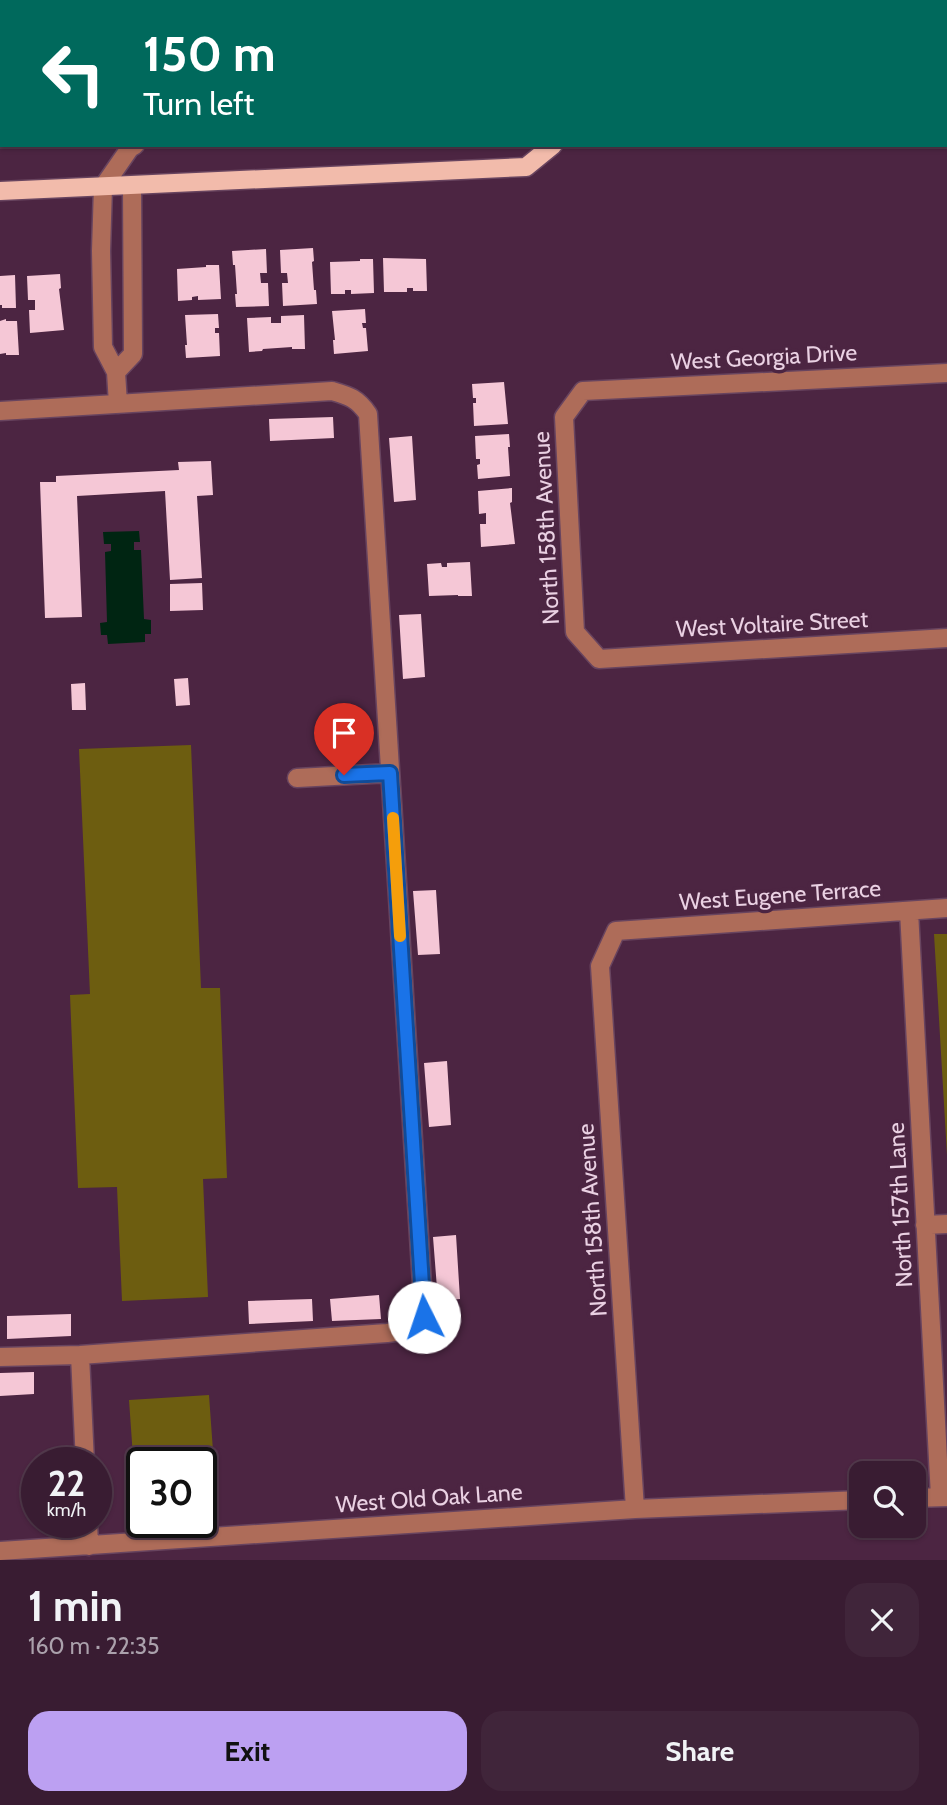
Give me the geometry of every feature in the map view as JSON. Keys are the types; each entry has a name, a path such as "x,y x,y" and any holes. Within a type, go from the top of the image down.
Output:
{"main road":[{"path":"0,191 526,167 551,147"}],"street":[{"path":"859,0 865,0"},
{"path":"118,404 116,372 103,347 100,251 103,187 132,147"},
{"path":"116,372 133,354 132,186"},
{"name":"West Georgia Drive","path":"583,391 947,373"},
{"path":"0,411 332,390 351,396 368,414 424,1317 418,1329 387,1333 80,1355 0,1357"},
{"name":"North 158th Avenue","path":"583,391 564,417 575,632 599,659"},
{"name":"West Voltaire Street","path":"599,659 947,638"},
{"path":"297,778 390,773"},
{"name":"West Eugene Terrace","path":"616,931 947,908"},
{"name":"North 157th Lane","path":"909,911 925,1225 943,1497"},
{"name":"North 158th Avenue","path":"616,931 600,965 635,1509"},
{"path":"925,1225 947,1224"},
{"path":"80,1355 84,1447"},
{"name":"West Old Oak Lane","path":"0,1551 635,1509 849,1500"},
{"path":"89,1538 89,1546"}],"shaded area":[{"path":"139,531 140,542 134,542 134,550 141,550 144,619 151,620 151,634 145,634 145,642 108,644 107,635 101,635 100,623 107,622 105,552 111,551 111,544 104,544 103,532"},
{"path":"191,745 201,988 220,988 227,1178 203,1179 208,1297 122,1301 117,1187 78,1188 70,995 90,994 79,749"},
{"path":"934,934 947,934 947,1155"},
{"path":"209,1395 213,1447 132,1447 129,1400"}],"building":[{"path":"313,248 317,304 283,306 282,283 288,283 287,273 281,273 280,250"},
{"path":"266,249 267,273 260,273 261,283 268,283 269,306 236,307 232,251"},
{"path":"383,258 426,259 427,291 407,288 407,292 384,292"},
{"path":"373,259 374,293 351,294 351,290 345,290 345,294 331,294 330,262"},
{"path":"219,265 221,299 198,300 198,296 192,297 192,300 178,301 177,269"},
{"path":"60,274 64,330 30,333 29,310 35,310 35,300 28,300 27,276"},
{"path":"15,275 16,308 2,308 0,276"},
{"path":"365,309 366,323 362,323 363,328 366,328 368,351 334,354 332,311"},
{"path":"218,314 219,328 215,328 215,333 219,333 220,356 186,358 185,315"},
{"path":"304,315 305,349 292,347 249,352 247,318 271,317 271,323 281,323 281,316"},
{"path":"0,321 17,321 19,355 0,354"},
{"path":"504,382 508,424 474,426 473,403 476,403 476,398 473,398 472,384"},
{"path":"333,417 334,438 270,441 269,419"},
{"path":"509,434 510,476 478,479 477,465 480,464 480,459 476,459 475,436"},
{"path":"412,436 416,500 394,502 389,438"},
{"path":"211,461 213,495 197,496 202,578 170,580 165,491 77,496 82,617 45,618 40,482 56,482 56,476 179,470 178,462"},
{"path":"512,488 510,503 515,544 481,547 480,524 486,524 486,513 479,514 478,491"},
{"path":"470,562 472,596 429,596 427,564 441,563 442,567 447,567 447,563"},
{"path":"202,583 203,610 170,611 170,584"},
{"path":"421,614 425,677 403,679 399,615"},
{"path":"188,678 190,705 176,706 174,679"},
{"path":"85,683 86,710 72,710 71,684"},
{"path":"436,890 440,954 418,955 413,891"},
{"path":"447,1061 451,1125 429,1127 424,1063"},
{"path":"456,1235 460,1299 438,1301 433,1237"},
{"path":"379,1295 381,1319 332,1321 330,1299"},
{"path":"312,1299 313,1321 249,1324 248,1301"},
{"path":"71,1314 71,1336 7,1339 7,1316"},
{"path":"34,1372 34,1394 0,1396 0,1373"}],"slow traffic":[{"path":"393,818 400,936"}],"route":[{"path":"344,775 390,773 424,1317"}]}
